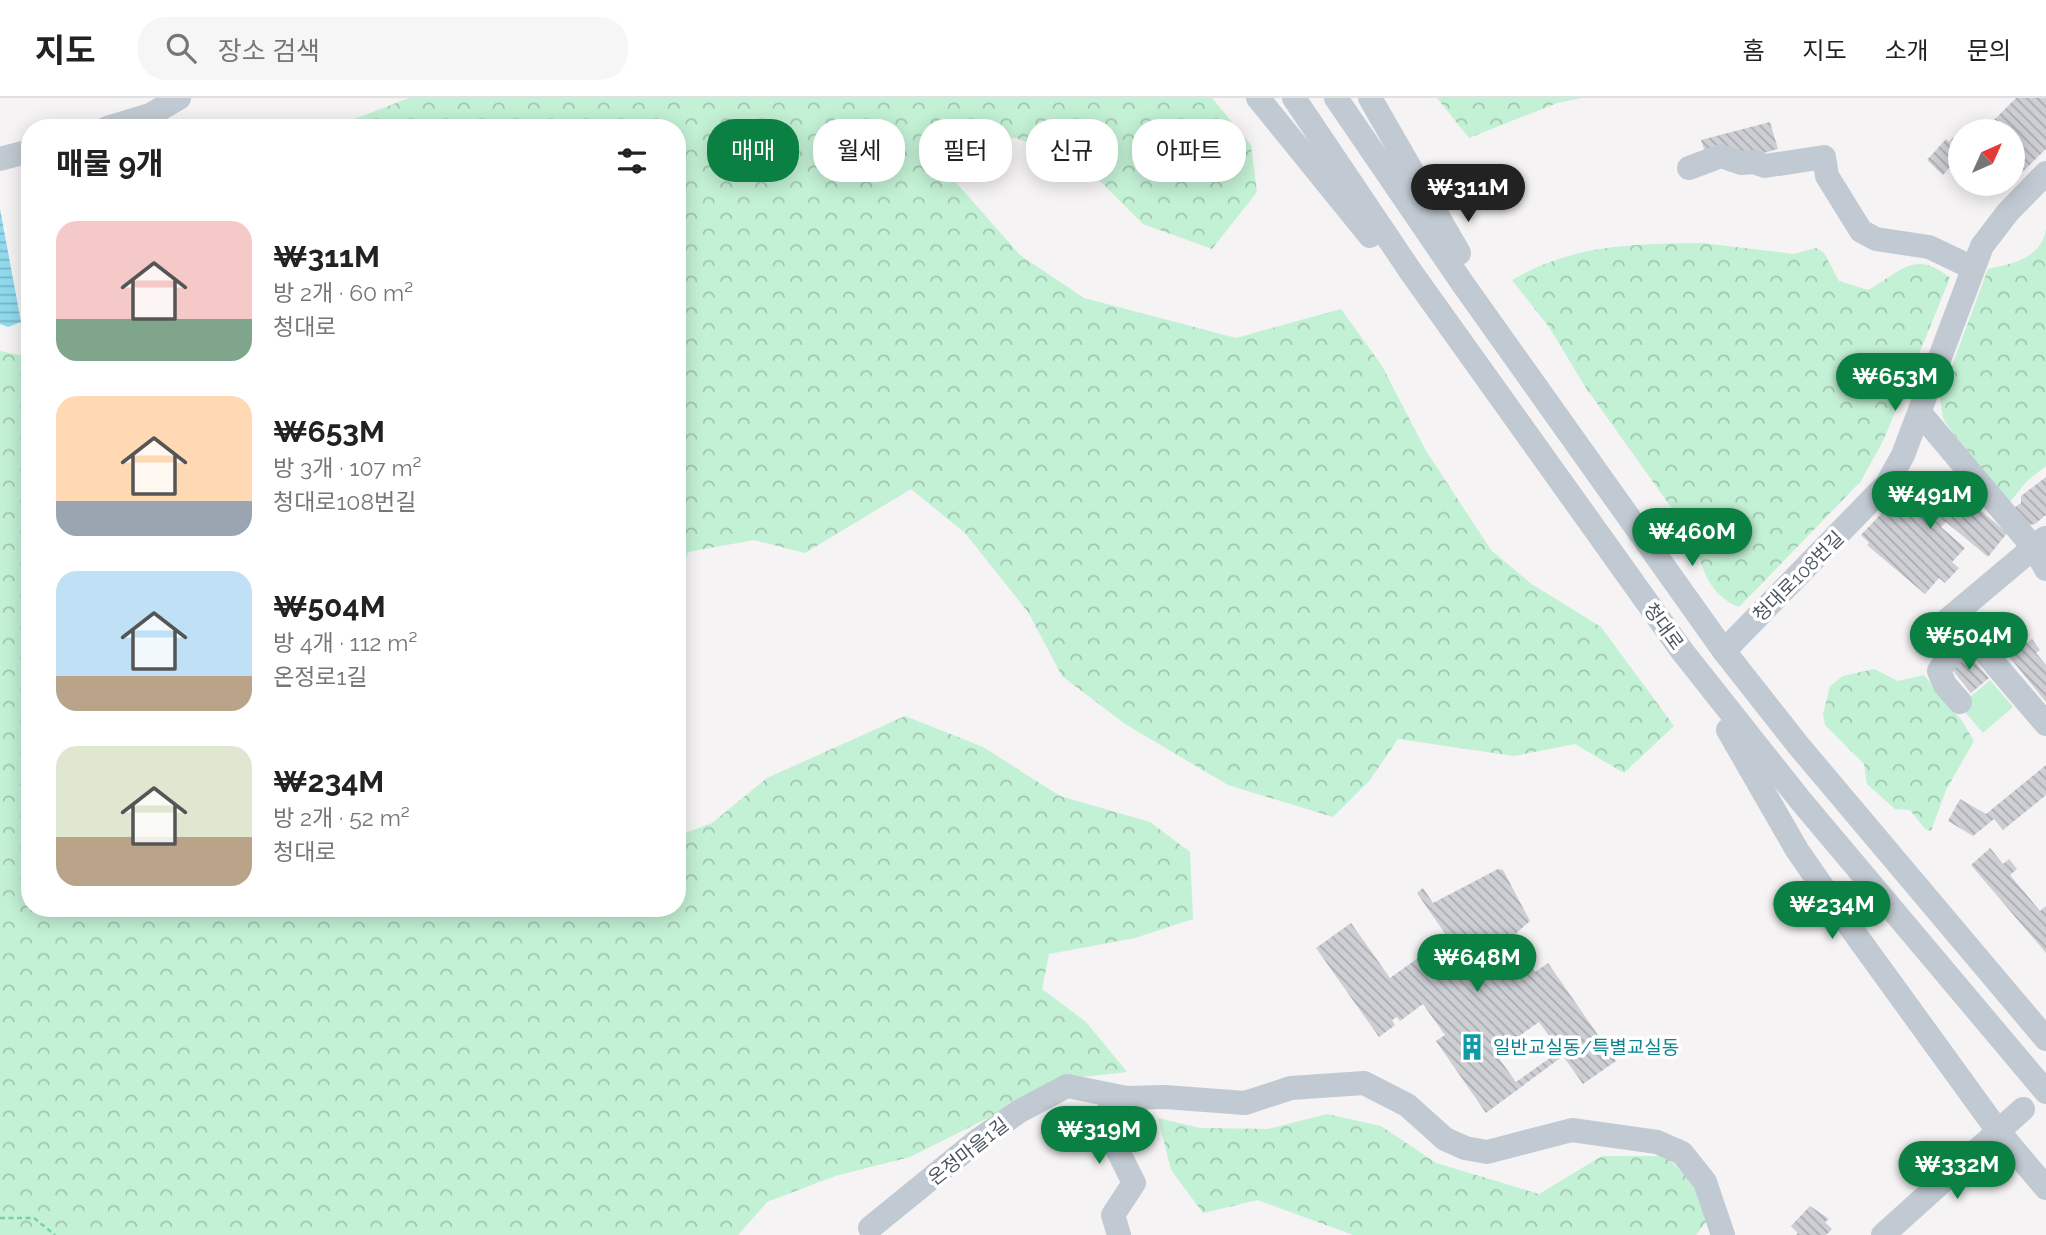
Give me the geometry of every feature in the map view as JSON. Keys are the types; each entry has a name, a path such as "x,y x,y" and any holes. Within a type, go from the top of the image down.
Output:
{"street":[{"path":"137,119 150,115 179,98"},
{"path":"1258,98 1494,387"},
{"name":"청대로","path":"1294,98 1411,272 1682,651 1801,801 2046,1092"},
{"name":"청대로","path":"1336,98 1724,651 1813,764 2046,1039"},
{"path":"1370,98 1527,372"},
{"path":"0,159 21,153"},
{"path":"1689,168 1721,156 1741,163 1754,162 1765,166 1824,157 1828,176 1861,231 1876,239 1929,247 1973,268"},
{"name":"청대로108번길","path":"1724,651 1881,492 1903,455 1973,268 1990,235 2046,173"},
{"path":"1920,413 2040,543 2046,569"},
{"path":"2040,543 1946,622 1972,637 2046,724"},
{"path":"1960,702 1945,685 1939,671 1947,659 1972,637"},
{"path":"1682,651 1797,850 1998,1130 2046,1188"},
{"name":"온정마을1길","path":"870,1228 978,1140 1020,1111 1067,1086 1114,1096 1245,1103 1291,1088 1364,1083 1407,1105 1445,1139 1465,1148 1487,1152 1572,1130 1657,1142 1682,1153 1705,1182 1723,1235"},
{"path":"1114,1096 1104,1123 1134,1183 1113,1215 1119,1235"},
{"path":"1883,1235 2023,1109"}],"path":[{"path":"0,1219 34,1218 55,1235"}],"green space":[{"path":"409,98 1212,98 1229,119 1132,119 1132,182 1246,182 1246,139 1251,145 1257,192 1212,249 1143,224 1101,182 1118,182 1118,119 1026,119 1026,142 1012,138 1012,119 919,119 919,182 956,182 1020,255 1084,298 1236,338 1341,309 1382,366 1426,451 1491,550 1530,583 1601,627 1674,726 1624,773 1575,744 1514,756 1398,739 1370,780 1333,817 1228,785 1125,724 1062,676 1028,612 965,533 911,489 805,553 754,540 688,552 686,558 686,119 354,119"},
{"path":"1437,98 1582,98 1557,103 1469,138"},
{"path":"2046,229 2046,466 2027,481 2009,503 1949,428 1943,418 1940,398 1988,269 2016,262 2032,253 2039,247"},
{"path":"1702,243 1794,254 1816,248 1824,253 1839,281 1868,290 1900,270 1918,264 1938,269 1950,278 1884,439 1861,481 1739,607 1714,589 1704,572 1696,542 1586,388 1549,327 1512,280 1558,259 1604,248"},
{"path":"0,351 21,355 21,917 686,917 686,833 712,823 767,778 905,716 983,747 1060,796 1150,822 1190,852 1193,919 1135,938 1049,954 1042,989 1086,1022 1127,1072 1066,1079 910,1157 835,1176 767,1202 738,1235 0,1235"},
{"path":"1874,669 1898,681 1924,675 1962,721 1974,741 1946,790 1931,831 1925,829 1910,810 1895,809 1867,784 1864,764 1825,725 1823,714 1830,686 1843,676"},
{"path":"1990,680 2013,707 1983,733 1960,706"},
{"path":"1327,1114 1381,1126 1436,1163 1539,1194 1602,1156 1666,1156 1697,1188 1706,1222 1696,1235 1353,1235 1258,1200 1203,1213 1171,1170 1158,1118 1200,1128 1268,1129"}],"water":[{"path":"0,209 21,322 8,327 0,324"}],"building":[{"path":"2016,98 2046,98 2046,149 2025,169 2025,119 1995,119"},
{"path":"1770,122 1778,149 1742,159 1705,152 1701,140"},
{"path":"1946,139 1948,169 1943,175 1927,160"},
{"path":"1935,471 2007,533 1988,557 1946,522 1941,527 1965,548 1952,562 1959,568 1945,583 1939,578 1925,594 1867,545 1869,543 1861,535 1921,472"},
{"path":"2046,477 2046,515 2035,524 2028,525 2014,508 2021,503 2021,496"},
{"path":"2016,629 2027,643 2032,639 2040,650 2036,653 2046,665 2046,702 1999,644"},
{"path":"1966,651 1989,678 1971,693 1949,666"},
{"path":"2046,765 2046,795 2003,830 1994,819 1973,836 1948,821 1960,799 1986,814"},
{"path":"1990,848 2003,864 2009,859 2017,869 2010,875 2040,911 2046,906 2046,953 1971,865"},
{"path":"1498,869 1503,870 1530,921 1512,937 1535,972 1548,963 1616,1061 1583,1084 1563,1056 1486,1113 1436,1041 1445,1035 1423,1004 1400,1021 1397,1017 1392,1020 1395,1025 1379,1037 1316,948 1351,923 1390,978 1439,943 1456,967 1464,961 1417,893 1423,888 1433,903","holes":["1539,1022 1560,1051 1516,1082 1495,1053"]},
{"path":"1810,1206 1829,1219 1825,1222 1832,1229 1826,1235 1796,1235 1798,1233 1791,1226"}],"place":[{"name":"일반교실동/특별교실동","path":"1472,1047"}]}
